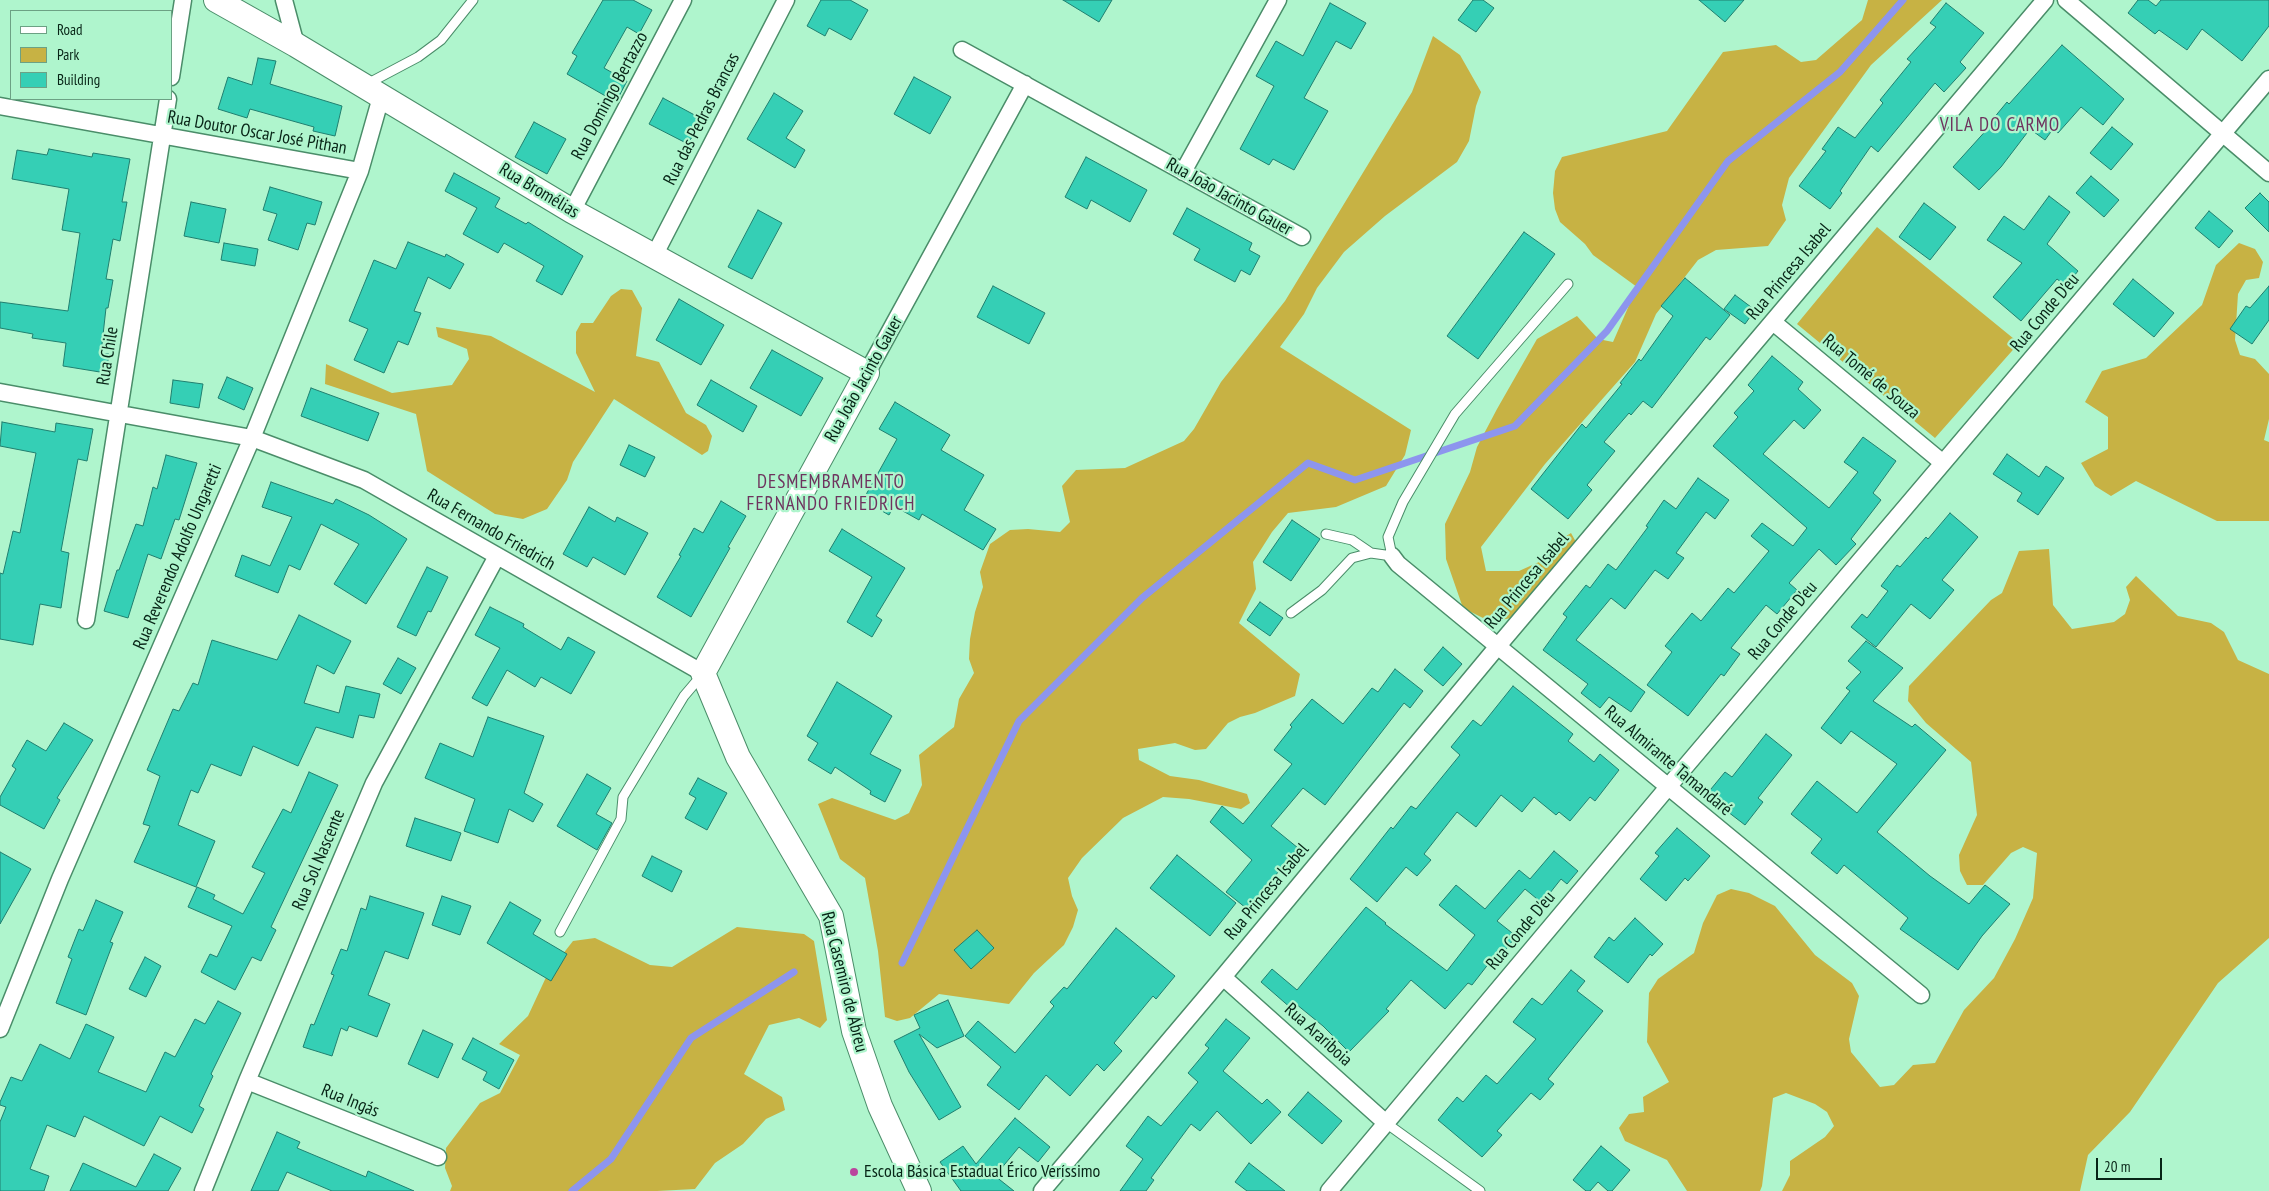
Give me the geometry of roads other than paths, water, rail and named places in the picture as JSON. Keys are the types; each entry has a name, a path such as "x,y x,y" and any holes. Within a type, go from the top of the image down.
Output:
{"street":[{"path":"172,71 183,0"},
{"name":"Rua Bromélias","path":"216,0 242,8 296,45 572,211 867,373"},
{"path":"284,0 296,45"},
{"name":"Rua Domingo Bertazzo","path":"572,211 683,0"},
{"name":"Rua das Pedras Brancas","path":"654,256 786,0"},
{"path":"1183,172 1278,0"},
{"name":"Rua Princesa Isabel","path":"1042,1191 1223,978 1498,646 2045,0"},
{"path":"2066,0 2269,173"},
{"name":"Rua João Jacinto Gauer","path":"962,50 1302,237"},
{"name":"Rua Conde D'eu","path":"1329,1191 1668,787 2269,79"},
{"name":"Rua João Jacinto Gauer","path":"703,673 1025,84"},
{"name":"Rua Reverendo Adolfo Ungaretti","path":"0,1029 60,879 252,438 360,171 373,91"},
{"name":"Rua Chile","path":"86,620 168,100"},
{"name":"Rua Doutor Oscar José Pithan","path":"0,106 162,137 360,171"},
{"name":"Rua Tomé de Souza","path":"1773,322 1943,463"},
{"name":"Rua Fernando Friedrich","path":"0,392 252,438 364,480 703,673"},
{"name":"Rua Sol Nascente","path":"203,1191 247,1081 374,783 497,556"},
{"name":"Rua Almirante Tamandaré","path":"1392,556 1398,564 1920,995"},
{"name":"Rua Casemiro de Abreu","path":"703,673 738,757 831,916 854,1031 880,1106 919,1191"},
{"name":"Rua Arariboia","path":"1223,978 1386,1123"},
{"name":"Rua Ingás","path":"247,1081 438,1157"}],"lane":[{"path":"373,91 441,40 473,0"},
{"path":"1291,613 1322,590 1352,558 1371,553 1392,556 1388,538 1399,511 1455,414 1568,284"},
{"path":"1326,534 1352,540 1371,553"},
{"path":"560,932 621,819 623,797 684,696 703,673"},
{"path":"1386,1123 1480,1191"}],"waterway":[{"path":"902,963 1019,721 1142,598 1308,463 1355,480 1515,426 1607,331 1728,161 1840,72 1903,0"},
{"path":"572,1191 611,1159 691,1038 794,972"}],"place":[{"name":"Escola Básica Estadual Érico Veríssimo","path":"854,1172"}],"district":[{"name":"VILA DO CARMO","path":"2000,126"},
{"name":"DESMEMBRAMENTO FERNANDO FRIEDRICH","path":"831,494"}]}
